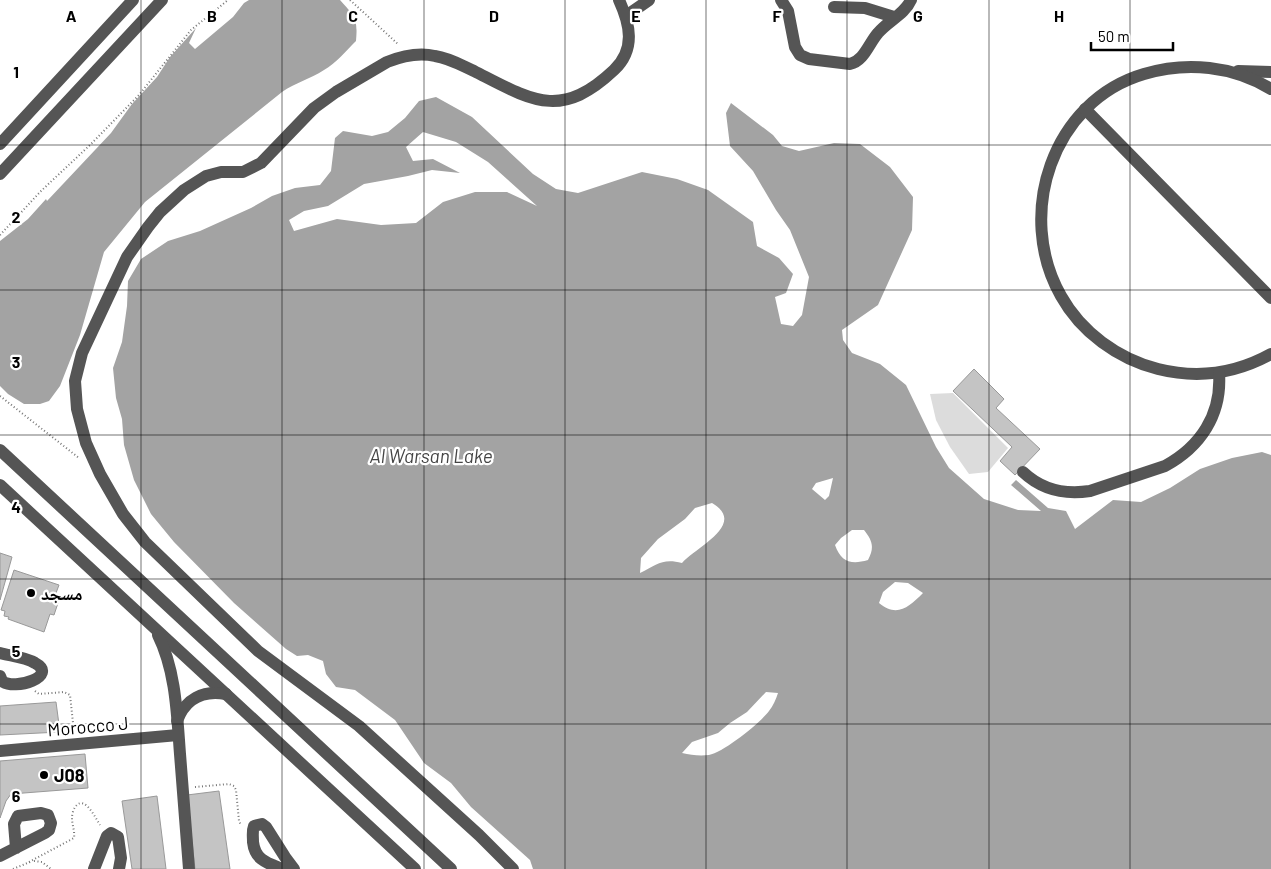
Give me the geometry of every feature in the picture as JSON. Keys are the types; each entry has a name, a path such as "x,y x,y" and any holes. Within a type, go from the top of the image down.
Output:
{"street":[{"path":"0,144 133,0"},
{"path":"0,174 162,0"},
{"path":"512,869 479,835 359,726 258,651 145,542 119,507 92,459 81,426 74,392 75,381 79,362 120,272 136,242 160,212 184,190 206,176 221,172 243,172 256,167 324,99 387,62 410,55 434,55 445,58 523,96 541,101 561,101 584,93 618,66 625,53 629,39 626,16 618,0"},
{"path":"626,16 649,0"},
{"path":"781,0 788,11 794,47 800,55 809,59 854,63 861,58 877,34 894,17 905,10 911,0"},
{"path":"834,7 865,8 894,17"},
{"path":"1271,72 1228,71 1188,66 1151,71 1115,86 1085,109 1070,126 1058,146 1049,167 1043,192 1041,221 1044,249 1051,275 1068,308 1085,328 1124,356 1169,371 1196,374 1219,373 1246,366 1271,354"},
{"path":"1228,71 1250,78 1271,89"},
{"path":"1085,109 1271,298"},
{"path":"1023,472 1030,479 1049,489 1059,492 1079,493 1164,466 1180,457 1194,445 1209,425 1214,416 1219,395 1219,373"},
{"path":"0,450 451,869"},
{"path":"0,485 415,869"},
{"path":"154,628 169,665 177,721 189,869"},
{"path":"0,653 36,664 40,673 40,676 34,681 7,684 2,681 0,676"},
{"path":"177,721 184,707 196,697 210,692 226,694"},
{"name":"Morocco J","path":"0,751 178,735"},
{"path":"283,865 266,827 259,824 254,826 252,831 255,853 262,860 294,869"},
{"path":"94,869 107,836 111,833 118,837 121,858 119,869"},
{"path":"0,856 16,848"}],"path":[{"path":"0,234 139,94 186,36 228,0"},
{"path":"350,0 410,55"},
{"path":"0,396 84,462"},
{"path":"34,681 34,690 37,694 66,692 70,695 75,744"},
{"path":"182,788 231,785 236,790 239,823 242,826 254,826"},
{"path":"14,869 74,838 72,819 74,811 79,804 84,804 88,807 107,836"},
{"path":"29,862 42,862 51,869"}],"shaded area":[{"path":"953,393 1008,448 988,472 969,474 950,447 936,420 930,394"}],"water":[{"path":"249,0 340,0 356,22 356,41 341,57 328,67 282,92 145,202 104,252 80,335 60,386 49,401 40,404 24,404 8,394 0,386 0,241 28,219 46,199 47,201 111,133 132,104 157,77 170,57 196,28 189,43 195,49 233,17 244,3"},
{"name":"Al Warsan Lake","path":"436,97 472,117 533,174 556,189 578,193 642,172 677,179 708,190 753,222 757,246 779,258 793,274 786,293 775,297 781,324 793,326 802,315 809,277 790,230 753,171 730,146 726,113 731,103 773,135 782,146 799,151 834,143 860,144 890,167 913,197 912,230 878,305 842,330 843,340 852,353 880,364 906,385 936,447 949,468 984,499 1018,510 1041,511 1011,485 1016,480 1048,508 1066,511 1075,529 1113,500 1141,502 1170,488 1200,469 1232,458 1262,452 1271,455 1271,869 533,869 530,860 471,807 451,783 424,763 395,720 355,690 336,687 326,674 323,661 308,655 297,656 286,649 234,603 174,542 151,514 134,480 124,445 122,419 116,398 113,368 122,342 128,281 141,259 168,241 200,231 251,208 272,196 295,188 320,185 331,171 335,138 343,131 372,136 388,132 405,118 419,101","holes":["423,132 456,142 488,162 537,206 507,192 475,192 443,202 416,223 381,225 337,219 294,231 289,220 304,211 328,206 364,184 432,170 460,173 433,159 413,161 406,147","833,478 829,496 825,500 812,489 816,483","712,503 722,511 724,519 722,527 715,535 682,563 664,562 640,573 641,558 658,539 685,519 695,508","852,530 864,530 872,544 868,560 852,562 844,559 837,551 835,545","895,582 908,583 923,593 913,603 903,609 892,610 879,603 883,592","766,692 778,693 772,707 764,716 723,749 709,755 682,753 692,742 718,733 747,712"]}],"building":[{"path":"974,369 1004,399 996,408 1040,449 1015,475 1000,461 1012,447 953,391"},
{"path":"0,553 12,557 0,600"},
{"name":"مسجد","path":"14,570 59,585 53,601 58,603 54,615 50,614 44,632 8,619 9,617 4,616 5,611 1,610"},
{"path":"56,702 60,732 0,735 0,706"},
{"name":"J08","path":"85,754 88,788 11,794 6,801 0,818 0,761"},
{"path":"219,791 230,869 195,869 187,795"},
{"path":"157,796 166,869 132,869 122,801"}],"place":[{"name":"مسجد","path":"31,593"},
{"name":"J08","path":"44,775"}]}
